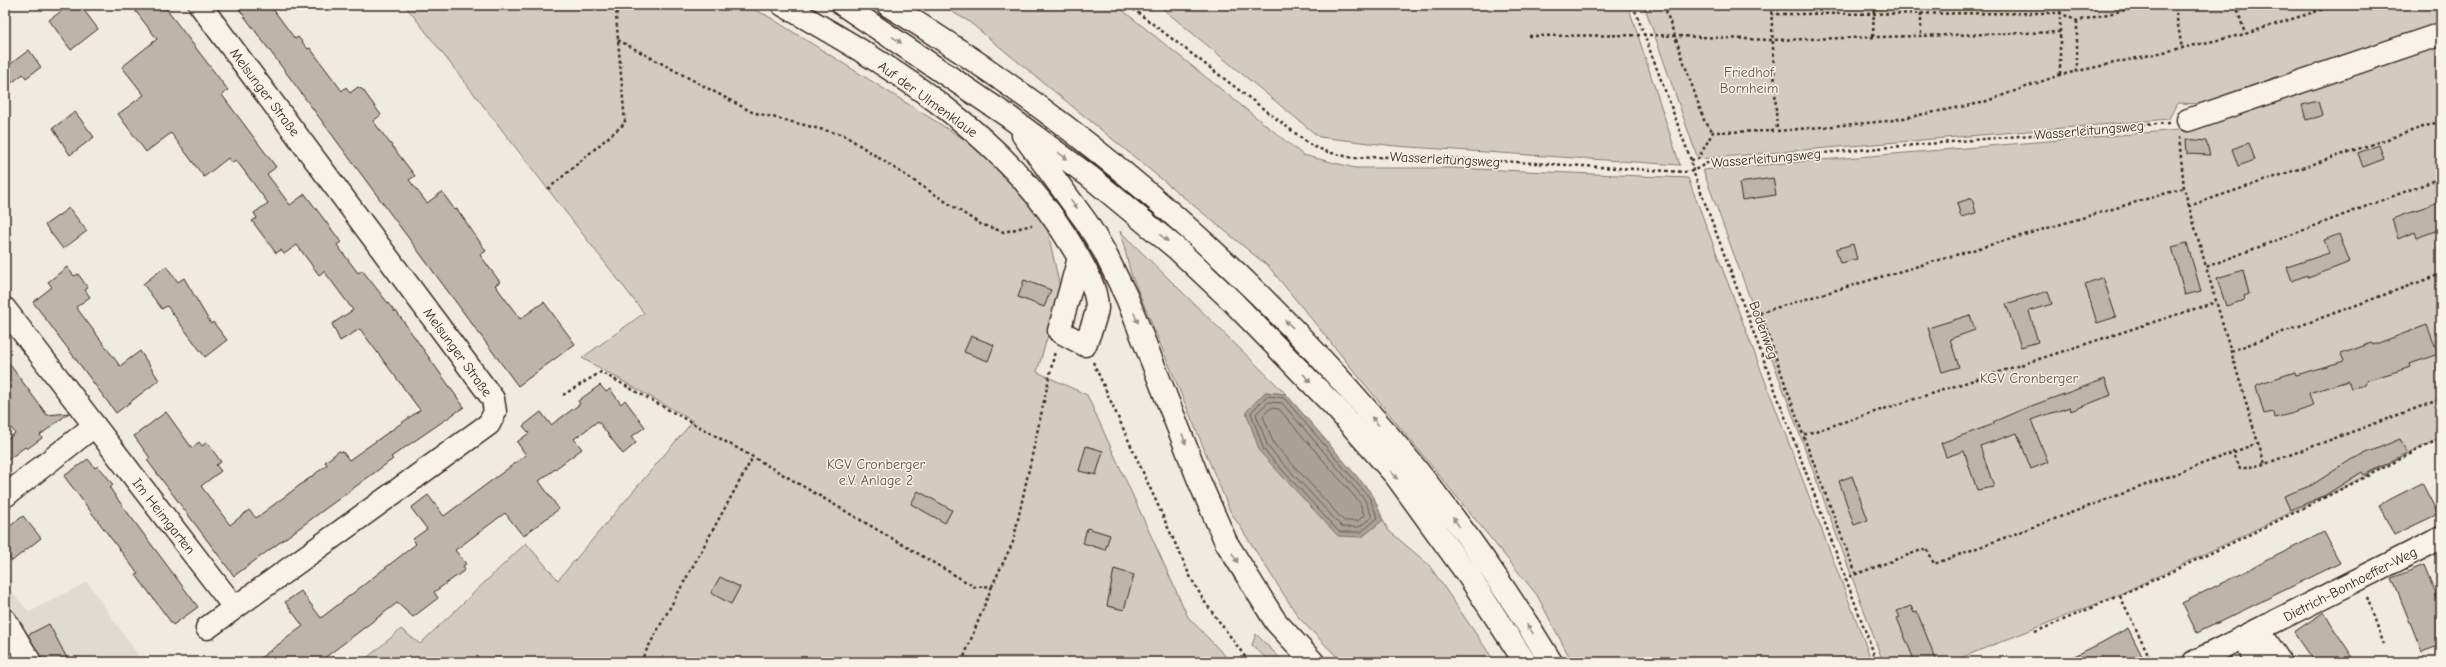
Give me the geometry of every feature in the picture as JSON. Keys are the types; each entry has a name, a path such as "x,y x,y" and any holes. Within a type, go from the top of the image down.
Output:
{"main road":[{"name":"Melsunger Straße","path":"200,5 493,399 495,412 489,424 207,628"},
{"name":"Auf der Ulmenklaue","path":"783,5 845,40 920,89 958,117 990,144 1020,175 1055,219 1078,258 1095,293 1097,308 1085,345"},
{"path":"843,5 1009,117 1089,176 1177,249 1232,301 1336,408 1396,476 1470,578 1525,662"},
{"path":"888,5 1003,80 1103,157 1191,229 1301,336 1408,458 1491,571 1551,662"},
{"path":"2183,121 2441,34"},
{"path":"1009,117 1072,201 1104,251 1128,298 1200,483 1226,542 1276,622 1313,662"},
{"path":"1078,258 1059,331 1085,345"},
{"name":"Im Heimgarten","path":"5,309 234,607"},
{"path":"5,496 94,426"},
{"name":"Dietrich-Bonhoeffer-Weg","path":"2194,662 2441,538"},
{"path":"5,620 30,662"},
{"path":"2252,633 2255,662"},
{"path":"2252,633 2280,662"}],"path":[{"path":"548,190 624,124 616,15 620,5"},
{"name":"Wasserleitungsweg","path":"1128,5 1312,146 1328,152 1353,158 1414,156 1693,171 1707,162 2183,121"},
{"name":"Bodenweg","path":"1633,5 1845,581 1877,662"},
{"path":"1664,5 1674,38 1704,120 1714,132"},
{"path":"1771,5 1771,40 1777,131"},
{"path":"1873,37 1874,5"},
{"path":"2060,5 2060,74"},
{"path":"1771,14 2060,13 2077,21 2147,5"},
{"path":"2236,5 2245,34"},
{"path":"1714,132 1777,131 1888,121 1981,103 2060,74 2182,49 2245,34 2336,5"},
{"path":"2175,7 2182,49"},
{"path":"1921,13 1921,35"},
{"path":"2077,21 2077,70"},
{"path":"1530,36 1644,36 1771,40 2060,32"},
{"path":"618,40 752,112 844,135 980,224 1004,232 1055,219"},
{"path":"2183,121 2184,188 2216,302 2265,464"},
{"path":"2189,206 2441,121"},
{"path":"1691,160 1698,159 1714,132"},
{"path":"2206,267 2441,178"},
{"path":"1748,316 2184,188"},
{"path":"2231,351 2441,274"},
{"path":"1803,435 2216,302"},
{"path":"1760,312 1803,435 1856,574"},
{"path":"962,662 992,586 1013,542 1059,331"},
{"path":"1085,345 1190,576 1204,601 1249,662"},
{"path":"563,395 601,372 753,457 975,587 992,586"},
{"path":"2233,450 2240,469 2265,464 2441,399"},
{"path":"2035,632 2120,596 2321,500 2441,438"},
{"path":"1845,581 1856,574 1927,548 1934,564 2233,450 2258,443"},
{"path":"640,662 753,457"},
{"path":"2360,580 2384,645"},
{"path":"2120,596 2152,662"}],"shaded area":[{"path":"87,582 143,662 5,662 5,584 29,612"}],"green space":[{"name":"KGV Cronberger e.V. Anlage 2","path":"405,5 744,5 766,15 983,151 1045,219 1061,292 1037,372 1087,395 1188,617 1231,662 362,662 401,629 420,644 526,543 558,580 693,421 582,358 644,313"},
{"path":"940,5 1116,5 1303,155 1355,168 1453,168 1688,178 1872,662 1572,662 1537,595 1269,267 968,21"},
{"path":"1158,5 1628,5 1680,165 1395,146 1319,137"},
{"name":"Friedhof Bornheim","path":"1644,5 2441,5 2441,24 2204,104 2177,103 2169,119 1698,159"},
{"name":"KGV Cronberger","path":"2441,42 2441,437 2334,492 2116,596 1950,662 1883,662 1703,170 2179,130"},
{"path":"1120,231 1286,394 1265,392 1362,537 1383,520 1388,530 1429,565 1495,662 1342,662 1299,618 1230,511 1131,274"},
{"path":"1256,634 1284,662 1270,662 1252,645"}],"water":[{"path":"1265,392 1286,394 1373,495 1383,520 1362,537 1338,536 1260,452 1246,412"}],"building":[{"path":"64,5 80,5 98,29 71,50 49,20 63,10"},
{"path":"131,5 163,5 228,90 222,95 276,167 267,174 290,205 305,194 341,242 337,245 358,273 362,270 395,312 396,311 464,407 391,457 393,459 234,576 147,460 150,458 134,436 166,412 192,448 199,442 202,446 207,442 221,462 216,465 221,471 201,486 230,525 249,510 256,518 327,465 325,462 339,451 343,452 349,460 420,410 360,329 340,341 332,324 353,310 324,271 319,275 297,245 284,254 281,250 276,253 252,221 257,218 254,213 268,203 236,160 231,163 228,158 204,177 171,133 146,152 118,114 144,95 122,67 157,39"},
{"path":"236,5 270,5 295,39 298,37 308,49 310,48 342,91 346,87 350,93 358,87 363,90 381,115 373,121 415,176 409,180 427,203 442,192 455,210 457,209 486,251 480,255 500,282 495,285 520,319 544,302 575,344 518,386"},
{"path":"29,50 41,67 26,78 23,74 5,88 5,68"},
{"path":"2318,101 2322,116 2306,120 2302,105"},
{"path":"75,112 94,137 70,155 53,128"},
{"path":"2186,139 2206,141 2210,155 2187,154"},
{"path":"2249,143 2255,160 2238,166 2232,149"},
{"path":"2379,145 2384,159 2363,167 2358,153"},
{"path":"1773,178 1776,195 1742,200 1739,183"},
{"path":"1972,198 1976,213 1961,217 1957,203"},
{"path":"2441,201 2441,229 2416,238 2414,232 2398,239 2392,219"},
{"path":"69,208 87,231 63,249 45,225"},
{"path":"2339,234 2350,262 2308,278 2307,275 2292,281 2287,267 2329,253 2324,240"},
{"path":"2187,243 2201,291 2185,295 2172,247"},
{"path":"1853,244 1857,259 1840,263 1836,249"},
{"path":"166,266 178,282 184,278 211,324 213,322 227,340 205,357 167,306 162,309 143,284"},
{"path":"67,267 74,276 78,274 88,288 85,290 90,297 76,307 120,366 140,351 159,380 116,413 33,302 52,287 48,282"},
{"path":"2243,270 2249,294 2244,296 2245,300 2226,306 2217,278"},
{"path":"2103,277 2116,317 2097,323 2085,284"},
{"path":"1024,280 1051,290 1044,307 1018,297"},
{"path":"2048,291 2052,304 2029,311 2038,342 2021,347 2006,304"},
{"path":"1970,315 1975,330 1950,339 1959,367 1942,372 1928,328"},
{"path":"2427,325 2438,354 2410,364 2411,367 2365,381 2366,384 2351,388 2348,381 2309,393 2313,406 2294,413 2274,418 2273,412 2264,414 2256,386 2258,384 2295,372 2296,375 2344,361 2341,354 2372,343 2373,345"},
{"path":"971,336 994,345 988,361 964,352"},
{"path":"5,358 47,415 69,413 40,435 42,438 27,449 25,447 5,462 5,441 15,433 5,420"},
{"path":"2105,379 2111,395 2071,411 2070,407 2031,420 2048,462 2031,469 2017,433 1980,446 1994,487 1977,490 1964,451 1946,457 1941,443 1994,424 1993,422 2023,409"},
{"path":"600,385 606,392 610,389 621,404 625,400 645,427 631,437 636,443 623,454 598,421 574,439 582,449 539,481 559,509 523,536 505,513 455,550 466,564 463,566 465,570 434,592 438,598 413,617 397,603 319,662 255,662 303,626 285,602 301,591 321,618 416,544 413,539 427,529 411,508 428,495 444,516 526,455 517,442 529,433 523,426 541,412 551,425 580,404 578,401"},
{"path":"2400,439 2407,453 2364,475 2362,472 2324,496 2290,510 2284,496 2312,485 2352,459"},
{"path":"1086,446 1103,451 1096,475 1079,471"},
{"path":"88,459 95,468 98,466 105,474 113,485 110,488 116,497 198,607 173,625 136,575 138,574 64,476"},
{"path":"1852,476 1868,520 1854,525 1839,481"},
{"path":"2422,483 2438,514 2394,535 2379,505"},
{"path":"918,491 952,510 945,523 911,504"},
{"path":"23,516 41,538 12,561 5,552 5,530"},
{"path":"1087,528 1110,535 1105,550 1083,543"},
{"path":"2324,532 2340,563 2197,633 2182,603"},
{"path":"2424,565 2441,607 2441,645 2422,652 2392,578"},
{"path":"1114,569 1134,575 1124,610 1107,606"},
{"path":"720,577 740,587 731,604 711,593"},
{"path":"1911,606 1914,613 1917,612 1937,662 1915,662 1897,618 1900,617 1897,611"},
{"path":"2324,612 2356,662 2315,662 2294,632"},
{"path":"49,624 69,662 42,662 28,635"},
{"path":"2128,628 2145,662 2062,662 2099,644"}]}
